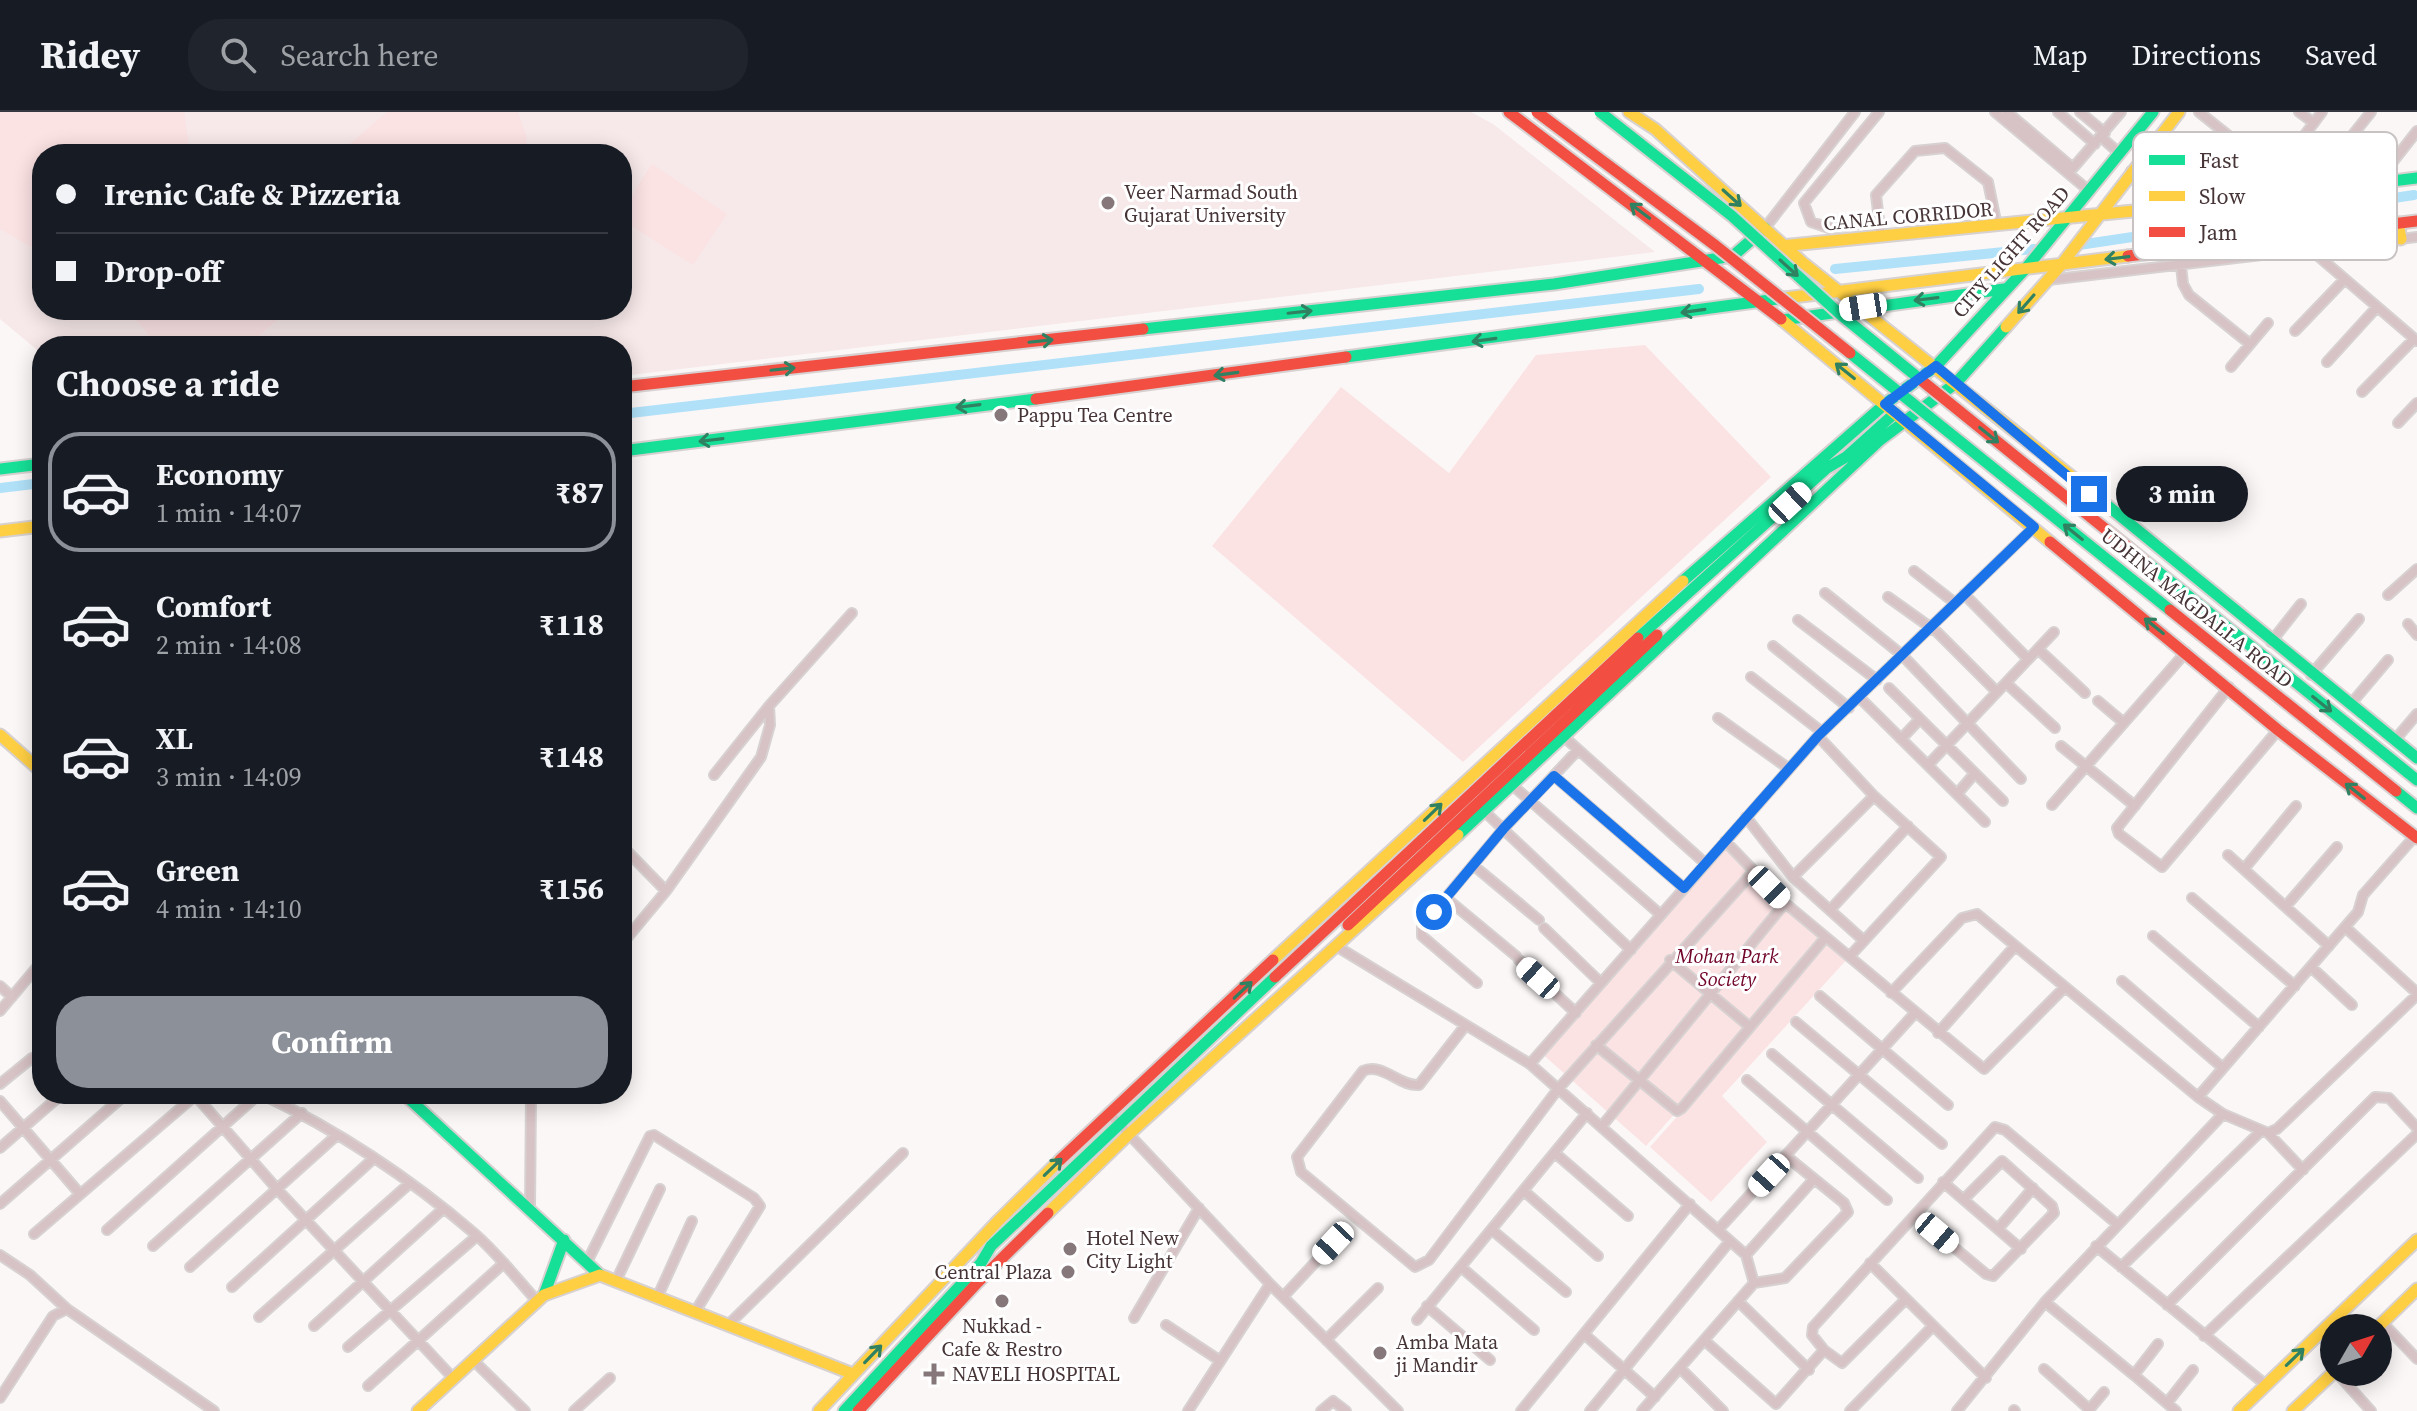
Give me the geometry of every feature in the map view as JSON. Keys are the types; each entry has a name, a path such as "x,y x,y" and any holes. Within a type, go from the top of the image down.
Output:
{"street":[{"path":"1509,112 1782,320 2278,730 2416,837 2363,895 2358,912 2198,1097"},
{"name":"UDHNA MAGDALLA ROAD","path":"1537,112 1716,246 2417,808"},
{"name":"UDHNA MAGDALLA ROAD","path":"1600,112 1732,216 1853,325 2417,780"},
{"path":"1629,112 1655,129 1837,291 1863,307 2311,675 2417,758"},
{"path":"632,386 1554,284 1733,256 1765,228 1855,112"},
{"path":"1878,221 1822,228 1811,222 1804,203 1879,112"},
{"path":"1995,112 2088,190"},
{"path":"2007,112 2073,168 2121,112"},
{"path":"2058,112 2101,138 2119,153"},
{"path":"2080,112 2101,138"},
{"path":"2163,132 2179,112"},
{"path":"2199,112 2224,132"},
{"path":"2299,112 2314,123"},
{"path":"2307,132 2322,112"},
{"path":"2355,132 2371,112"},
{"name":"CITY LIGHT ROAD","path":"2135,132 2150,113"},
{"path":"2397,157 2417,131"},
{"name":"CITY LIGHT ROAD","path":"819,1411 1002,1217 1109,1113 1613,642 1885,404 1936,366 2027,267 2133,135"},
{"path":"1881,237 1876,195 1912,154 1945,148 1988,182 1997,226"},
{"path":"844,1411 981,1263 997,1253 1702,588 1835,475 1846,457 1899,417 1956,383 2061,265 2133,169"},
{"name":"CANAL CORRIDOR","path":"2397,180 2417,178"},
{"name":"CANAL CORRIDOR","path":"1747,246 1784,246 2133,212"},
{"path":"2401,239 2398,223 2417,221"},
{"path":"2397,240 2417,237"},
{"path":"632,450 1063,396 1837,291 2133,256"},
{"path":"2047,280 2233,260"},
{"path":"2323,260 2416,340 2362,392"},
{"path":"2181,266 2184,289 2189,295 2250,344"},
{"path":"2295,331 2345,279"},
{"path":"1782,320 2004,289"},
{"path":"2327,362 2377,307"},
{"path":"2231,367 2268,323"},
{"path":"2398,423 2417,403"},
{"path":"858,1411 1125,1129 1336,946 1484,811 1899,417"},
{"path":"0,469 32,465"},
{"path":"0,531 32,527"},
{"path":"1530,1064 1788,768 2034,527"},
{"path":"2388,595 2417,569"},
{"path":"1914,571 1955,603"},
{"path":"1825,593 1902,655 2021,779"},
{"path":"1964,594 2028,659"},
{"path":"1888,597 1937,632 1997,692"},
{"path":"2271,642 2301,604"},
{"path":"714,775 769,706 852,613"},
{"path":"2311,675 2359,619"},
{"path":"1798,620 1877,680"},
{"path":"2408,624 2417,635"},
{"path":"1928,765 2054,632"},
{"path":"1773,646 1849,708"},
{"path":"2038,649 2085,693"},
{"path":"2052,805 2186,652"},
{"path":"2350,705 2388,660"},
{"path":"1751,677 1820,734 1874,796 1939,852 1940,860 1862,939 1850,956"},
{"path":"2006,683 2055,728"},
{"path":"2229,687 2117,831 2162,867 2278,730"},
{"path":"1889,688 2003,801"},
{"path":"1859,697 1985,822"},
{"path":"2098,701 2124,723"},
{"path":"632,932 666,891 761,757 770,725 769,706"},
{"path":"2394,741 2417,714"},
{"path":"1718,718 1788,768"},
{"path":"1901,739 1920,719"},
{"path":"0,735 32,763"},
{"path":"1563,736 1706,864"},
{"path":"2061,746 2135,806"},
{"path":"1477,983 1422,936 1422,926 1504,828 1578,750"},
{"path":"1957,794 1975,773"},
{"path":"1554,776 1684,888"},
{"path":"1511,784 1661,915"},
{"path":"1793,877 1874,796"},
{"path":"2244,869 2296,806"},
{"path":"1484,811 1631,950"},
{"path":"1746,817 1793,877 1862,939"},
{"path":"1830,910 1908,826"},
{"path":"1725,841 1785,903 1984,1069 2064,988"},
{"path":"2286,906 2337,847"},
{"path":"2228,855 2329,946"},
{"path":"632,856 666,891"},
{"path":"1473,865 1542,924 1601,983"},
{"path":"1465,1026 1419,1085 1406,1083 1375,1068 1363,1071 1297,1157 1301,1172 1410,1265 1419,1267 1429,1260 1558,1089 1670,960 1753,872"},
{"path":"1446,898 1576,1013"},
{"path":"2192,898 2295,986"},
{"path":"1602,1126 1785,903"},
{"path":"1891,993 1967,914 1977,914 2198,1097 2223,1114 2264,1132 2303,1170"},
{"path":"2121,1267 2264,1132 2277,1129 2417,994 2345,927"},
{"path":"2153,936 2259,1027"},
{"path":"1596,1045 1677,1111 1825,938"},
{"path":"1336,946 1530,1064 1746,1255 1754,1283"},
{"path":"1938,1033 2015,946"},
{"path":"1670,960 1750,1027"},
{"path":"2311,967 2352,1005"},
{"path":"1,1009 32,973"},
{"path":"2122,981 2223,1068"},
{"path":"0,986 12,997"},
{"path":"1820,996 1948,1105"},
{"path":"1718,1230 1915,1013"},
{"path":"1796,1022 1942,1144"},
{"path":"1772,1054 1918,1178"},
{"path":"0,1084 32,1058"},
{"path":"1747,1080 1887,1200"},
{"path":"2167,1305 2380,1096 2389,1098 2417,1128"},
{"path":"0,1101 80,1194"},
{"path":"0,1148 51,1104"},
{"path":"0,1204 114,1104"},
{"path":"34,1234 185,1104"},
{"path":"203,1104 305,1220 453,1378"},
{"path":"107,1230 248,1104"},
{"path":"282,1104 337,1135 443,1209 477,1236 540,1298"},
{"path":"415,1104 600,1275 853,1374"},
{"path":"530,1208 531,1104"},
{"path":"153,1246 302,1113"},
{"path":"1109,1113 1270,1284 1398,1411"},
{"path":"1417,1320 1587,1113"},
{"path":"1957,1411 2045,1302 2223,1114"},
{"path":"1906,1299 1846,1361 1839,1362 1812,1335 1813,1327 1989,1131 2000,1127 2117,1224"},
{"path":"2204,1336 2417,1134"},
{"path":"190,1267 337,1135"},
{"path":"587,1262 650,1136 654,1135 754,1198 760,1206 695,1312"},
{"path":"729,1324 903,1153"},
{"path":"1555,1153 1628,1216"},
{"path":"1642,1411 1754,1283 1785,1278 1846,1216 1844,1203 1786,1156"},
{"path":"232,1287 373,1159"},
{"path":"1937,1233 1990,1276 2000,1271 2054,1213 2052,1206 2002,1161 1964,1199"},
{"path":"1746,1255 1814,1179"},
{"path":"1943,1182 2021,1249"},
{"path":"259,1317 409,1184"},
{"path":"1998,1229 2033,1188"},
{"path":"616,1281 660,1189"},
{"path":"1524,1191 1598,1256"},
{"path":"1521,1411 1690,1204"},
{"path":"1134,1318 1199,1208"},
{"path":"314,1326 443,1209"},
{"path":"657,1298 692,1221"},
{"path":"1492,1230 1566,1292"},
{"path":"348,1347 477,1236"},
{"path":"540,1298 564,1240"},
{"path":"2239,1411 2417,1240"},
{"path":"1590,1411 1730,1241"},
{"path":"1283,1297 1333,1243"},
{"path":"2096,1246 2266,1385"},
{"path":"0,1255 30,1275 67,1309 214,1411"},
{"path":"368,1386 504,1263"},
{"path":"1870,1263 1986,1378"},
{"path":"1461,1267 1534,1330"},
{"path":"418,1411 540,1298 600,1275"},
{"path":"1188,1411 1270,1284"},
{"path":"1326,1340 1378,1288"},
{"path":"2391,1314 2417,1289"},
{"path":"1738,1301 1809,1370"},
{"path":"2045,1302 2176,1411"},
{"path":"1427,1306 1490,1360"},
{"path":"0,1398 53,1316 67,1309"},
{"path":"1166,1325 1219,1360"},
{"path":"1850,1411 1933,1326"},
{"path":"1584,1334 1655,1397"},
{"path":"2392,1336 2417,1359"},
{"path":"1704,1340 1773,1404 1780,1402 1824,1350"},
{"path":"2134,1375 2158,1344"},
{"path":"473,1360 525,1411"},
{"path":"1680,1368 1723,1411"},
{"path":"2044,1369 2088,1410 2104,1392"},
{"path":"2167,1403 2193,1370"},
{"path":"574,1411 610,1378"},
{"path":"2293,1411 2320,1386"},
{"path":"2346,1386 2365,1409"},
{"path":"1321,1411 1333,1401 1346,1411"}],"shaded area":[{"name":"Veer Narmad South Gujarat University","path":"0,112 1471,112 1493,124 1655,252 632,375 632,336 32,336 32,346 0,319"}],"green space":[{"path":"0,112 184,112 187,144 32,144 32,248 0,229"},
{"path":"387,112 518,112 526,144 350,144"},
{"path":"652,164 727,214 693,265 632,226 632,195"},
{"path":"136,320 277,320 259,336 149,336"},
{"path":"1645,345 1771,477 1463,762 1212,546 1341,387 1449,473 1536,355"},
{"name":"Mohan Park Society","path":"1724,843 1850,956 1722,1096 1767,1142 1711,1202 1650,1147 1707,1083 1704,1081 1646,1146 1539,1051"}],"waterway":[{"path":"2397,198 2414,195"},
{"path":"2079,245 2133,237"},
{"path":"1835,269 2034,249"},
{"path":"632,413 1699,289"},
{"path":"0,488 32,484"}],"traffic: fast":[{"path":"1600,112 1732,216 1841,315 1921,380"},
{"path":"2137,132 2153,112"},
{"path":"1683,581 1885,404 1936,366 2027,267 2133,137"},
{"path":"2397,180 2417,178"},
{"path":"1143,329 1554,284 1733,256 1765,228"},
{"path":"1782,320 2004,289"},
{"path":"1346,357 1785,298"},
{"path":"1458,835 1880,440 1956,383 2006,327"},
{"path":"1850,353 2170,610"},
{"path":"632,450 1036,399"},
{"path":"1638,638 1827,468 1846,457 1895,413"},
{"path":"0,469 32,465"},
{"path":"2086,488 2417,758"},
{"path":"2145,561 2407,772"},
{"path":"2407,772 2417,780"},
{"path":"2396,791 2417,808"},
{"path":"844,1411 981,1263 991,1246 1275,977"},
{"path":"415,1104 600,1275"},
{"path":"544,1295 564,1240"}],"traffic: slow":[{"path":"1629,112 1655,129 1802,262 2086,488"},
{"path":"2164,132 2179,112"},
{"path":"2006,327 2061,265 2133,172"},
{"path":"1781,246 2133,211"},
{"path":"2398,223 2401,239"},
{"path":"1785,298 2128,256"},
{"path":"1781,319 2050,542"},
{"path":"0,531 32,527"},
{"path":"1273,960 1683,581"},
{"path":"0,735 32,763"},
{"path":"1048,1213 1129,1134 1458,835"},
{"path":"819,1411 999,1220 1060,1160"},
{"path":"2239,1411 2417,1240"},
{"path":"418,1411 544,1295 600,1275 853,1374"},
{"path":"2391,1314 2417,1289"},
{"path":"2293,1411 2320,1385"}],"traffic: jam":[{"path":"1509,112 1781,319"},
{"path":"1537,112 1716,246 1850,353"},
{"path":"2397,223 2417,221"},
{"path":"2128,256 2133,255"},
{"path":"632,386 1143,329"},
{"path":"1036,399 1346,357"},
{"path":"1921,380 2145,561"},
{"path":"2050,542 2278,730 2417,838"},
{"path":"2170,610 2396,791"},
{"path":"1348,925 1657,635"},
{"path":"1275,977 1638,638"},
{"path":"1060,1160 1273,960"},
{"path":"858,1411 978,1282 1048,1213"}],"place":[{"name":"Veer Narmad South Gujarat University","path":"1108,203"},
{"name":"Pappu Tea Centre","path":"1001,415"},
{"name":"Hotel New City Light","path":"1070,1249"},
{"name":"Central Plaza","path":"1068,1272"},
{"name":"Nukkad - Cafe & Restro","path":"1002,1301"},
{"name":"Amba Mata ji Mandir","path":"1380,1353"},
{"name":"NAVELI HOSPITAL","path":"934,1374"}],"route":[{"path":"1434,912 1504,828 1554,776 1684,888 1818,736 2034,527 1885,404 1936,366 2089,494"}]}
